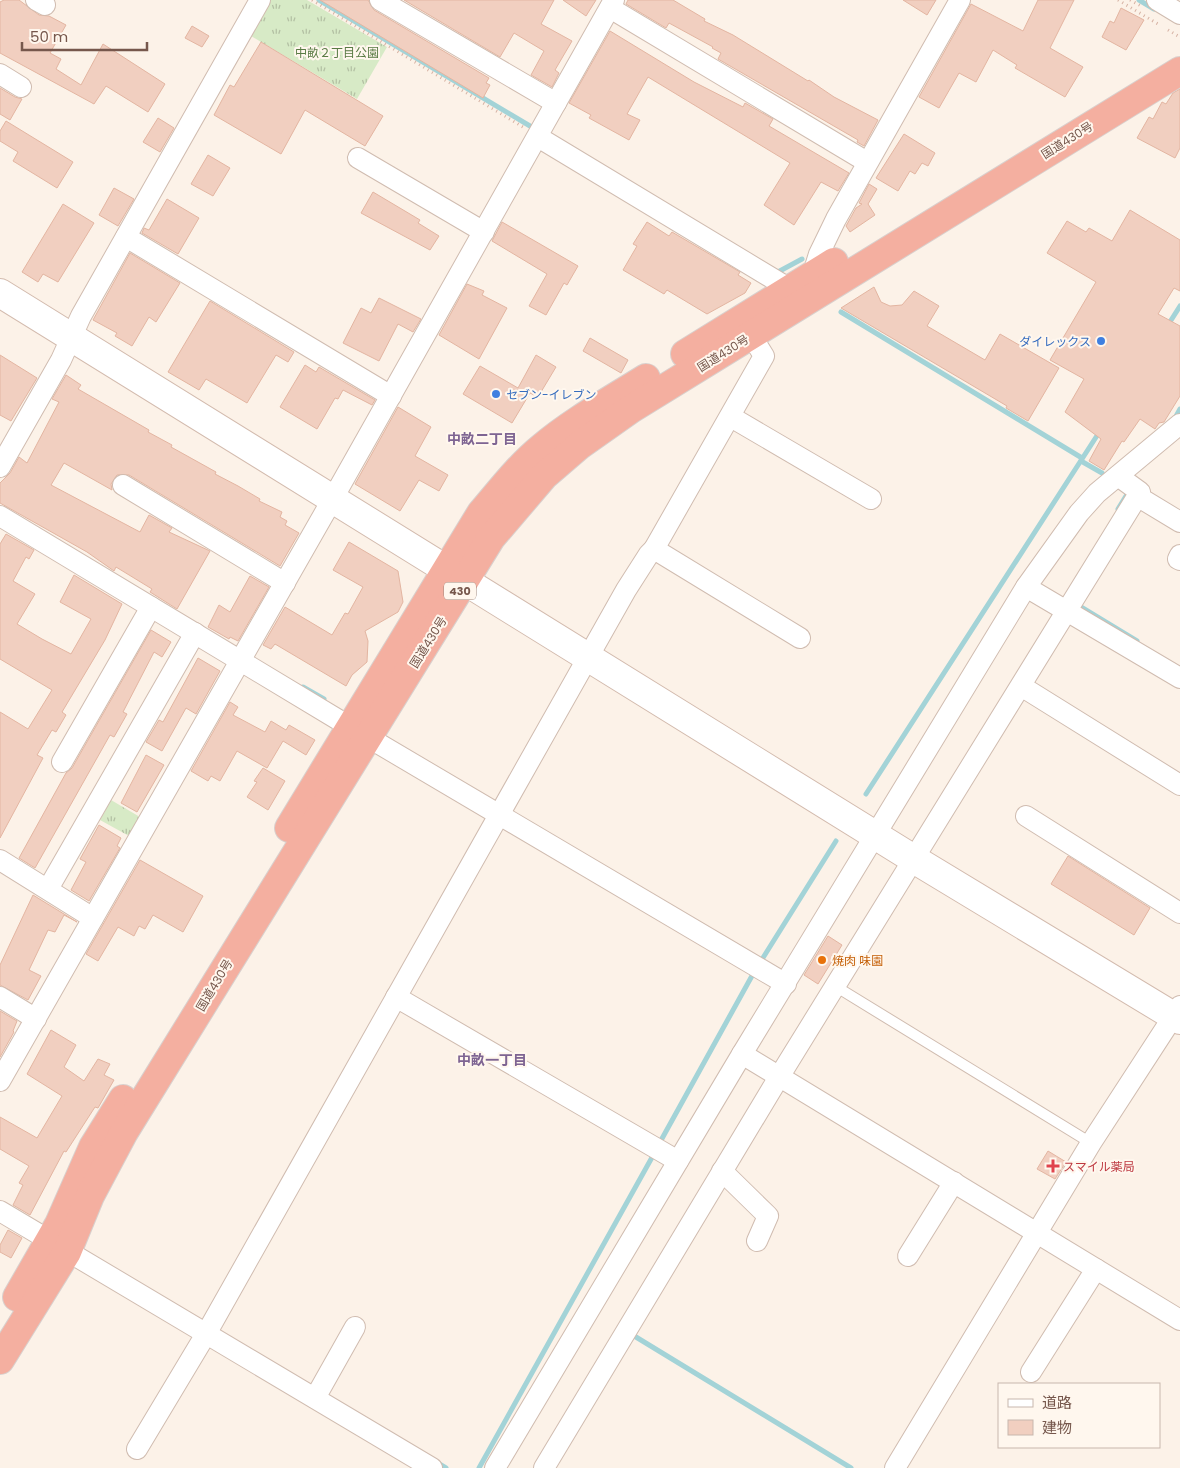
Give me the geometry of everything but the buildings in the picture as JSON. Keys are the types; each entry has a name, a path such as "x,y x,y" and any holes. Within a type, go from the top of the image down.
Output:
{"highway":[{"name":"国道430号","path":"803,292 1179,43"},
{"name":"国道430号","path":"0,1324 58,1246 90,1196 124,1132 259,911 361,732 455,576 491,538 544,476 580,445 746,327 1180,71"},
{"name":"国道430号","path":"0,1360 58,1246"}],"street":[{"path":"0,467 126,237 260,0"},
{"path":"380,0 556,103"},
{"path":"1157,0 1180,14"},
{"path":"538,137 803,292 819,254 867,162 957,1"},
{"path":"0,1081 285,583 612,4 867,162"},
{"path":"0,74 21,87"},
{"path":"358,158 484,232"},
{"path":"126,237 391,396"},
{"path":"0,293 912,858 1178,1014 1091,1143 1036,1238 895,1468"},
{"path":"137,1449 209,1330 626,590 654,549 731,417 764,356 746,327"},
{"path":"731,417 871,500"},
{"path":"495,1468 742,1054 1026,587 1079,513 1097,493 1177,424"},
{"path":"544,1468 722,1172 775,1078 836,986 912,858 1020,686 1066,606 1140,492 1118,476"},
{"path":"123,485 285,583"},
{"path":"1137,496 1180,522"},
{"path":"0,516 361,732 503,809 786,984"},
{"path":"654,549 800,638"},
{"path":"1180,556 1178,559 1180,560"},
{"path":"1026,587 1066,606 1180,678"},
{"path":"62,762 151,606"},
{"path":"48,889 195,633"},
{"path":"1020,686 1180,785"},
{"path":"1026,816 1180,913"},
{"path":"0,860 93,918"},
{"path":"0,997 36,1019"},
{"path":"396,998 678,1161"},
{"path":"742,1054 775,1078 951,1187 1093,1273 1180,1320"},
{"path":"722,1172 768,1216 758,1241"},
{"path":"908,1256 951,1187"},
{"path":"0,1211 58,1246 209,1330 315,1398 432,1468"},
{"path":"1031,1372 1093,1273"},
{"path":"315,1398 355,1327"}],"lane":[{"path":"836,986 1091,1143"}],"path":[{"path":"312,0 538,137"},
{"path":"1118,0 1179,43"}],"green space":[{"name":"中畝２丁目公園","path":"271,0 307,0 387,47 357,99 251,36"},
{"path":"111,800 140,817 129,836 100,820"}],"waterway":[{"path":"319,0 535,129"},
{"path":"1139,0 1154,9"},
{"path":"776,273 802,259"},
{"path":"1168,325 1180,306"},
{"path":"841,312 1082,458"},
{"path":"1174,420 1180,409"},
{"path":"866,794 1100,431"},
{"path":"1081,461 1102,473"},
{"path":"1118,509 1126,496"},
{"path":"1076,604 1137,641"},
{"path":"303,687 324,699"},
{"path":"761,961 836,841"},
{"path":"659,1144 753,974"},
{"path":"479,1468 655,1152"},
{"path":"631,1334 851,1468"},
{"path":"436,1462 446,1468"}],"place":[{"name":"ダイレックス","path":"1101,341"},
{"name":"セブン-イレブン","path":"496,394"},
{"name":"焼肉 味園","path":"822,960"},
{"name":"スマイル薬局","path":"1053,1166"}],"district":[{"name":"中畝二丁目","path":"482,439"},
{"name":"中畝一丁目","path":"492,1060"}]}
